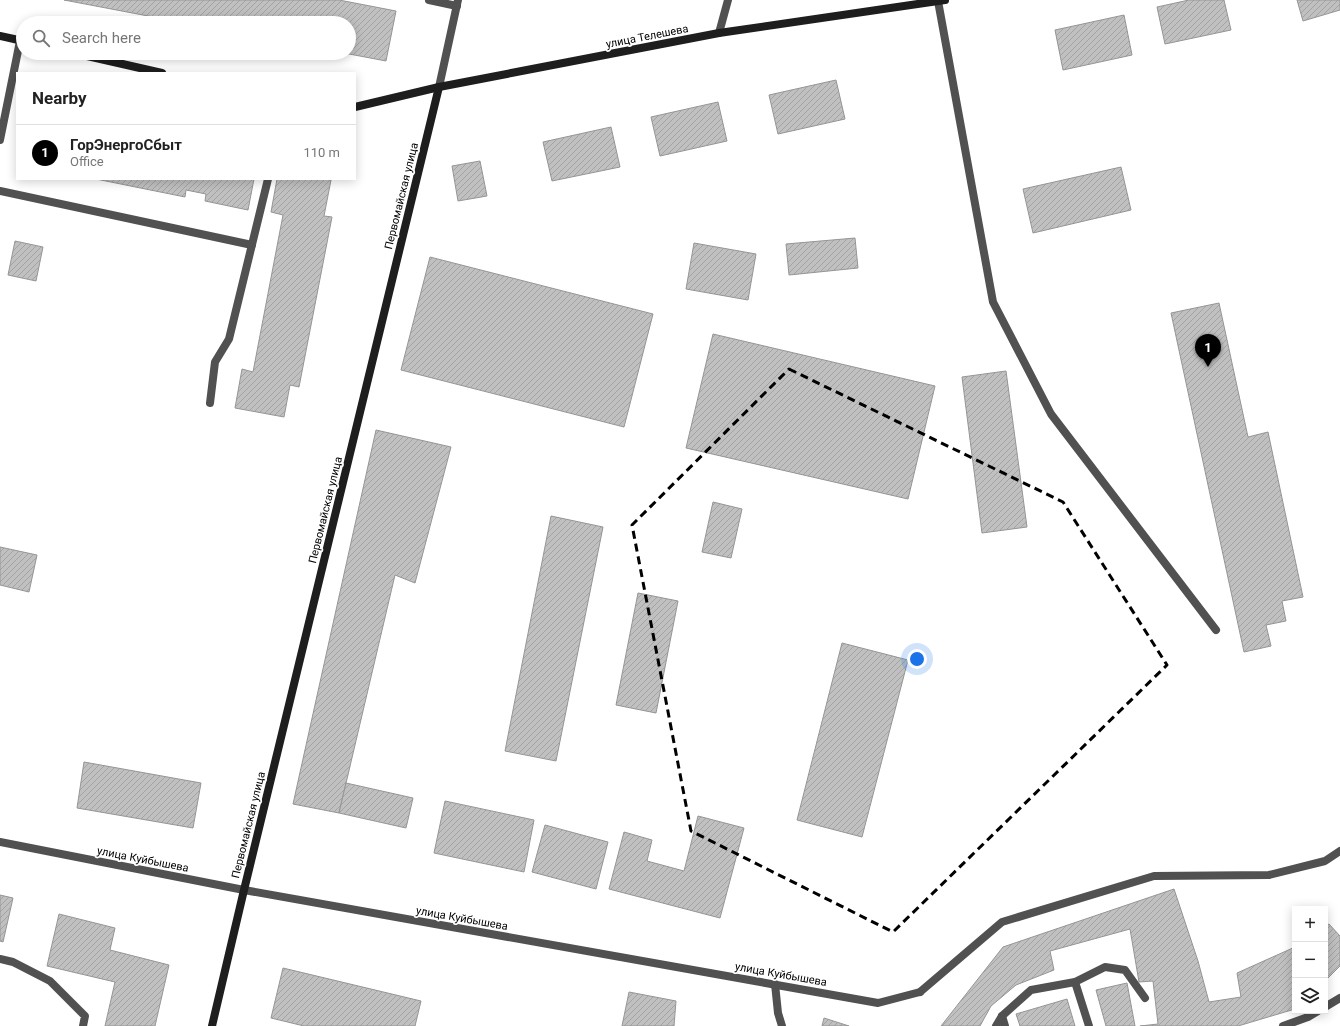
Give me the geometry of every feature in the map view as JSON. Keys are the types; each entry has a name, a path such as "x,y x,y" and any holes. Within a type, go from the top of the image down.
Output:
{"street":[{"path":"429,0 458,3"},
{"path":"719,33 728,0"},
{"path":"941,1 993,302 1051,414 1216,630"},
{"name":"улица Телешева","path":"356,107 438,87 719,33 941,1"},
{"name":"Первомайская улица","path":"212,1026 458,3"},
{"path":"0,36 16,40"},
{"path":"0,140 18,60"},
{"path":"105,60 158,72"},
{"path":"210,404 215,362 229,339 268,180"},
{"path":"0,191 252,245"},
{"name":"улица Куйбышева","path":"0,842 244,890 878,1002 920,992 1002,922 1154,876 1269,875 1325,861 1340,851"},
{"path":"0,959 13,962 50,981 85,1016 83,1026"},
{"path":"996,1026 1002,1016 1031,990 1075,982 1105,967 1125,970 1145,998"},
{"path":"1075,982 1089,1026"},
{"path":"775,984 778,1013 782,1026"},
{"path":"1328,1005 1340,998"},
{"path":"1283,1026 1313,1014"},
{"path":"1002,1016 1005,1026"}],"highlighted area":[{"path":"789,369 1063,502 1167,665 893,932 691,831 632,525"}],"building":[{"path":"64,0 339,0 396,11 386,61 356,55 356,16 148,16"},
{"path":"1189,0 1224,0 1231,30 1165,44 1157,7"},
{"path":"1297,0 1340,0 1340,10 1303,21"},
{"path":"1124,15 1132,55 1063,70 1055,30"},
{"path":"836,80 845,119 778,134 769,95"},
{"path":"718,102 727,141 660,156 651,117"},
{"path":"611,127 620,167 552,181 543,142"},
{"path":"480,161 487,196 458,201 452,166"},
{"path":"1121,167 1131,210 1033,233 1023,189"},
{"path":"101,180 254,180 248,210 205,201 206,194 186,190 185,197"},
{"path":"277,180 331,180 324,216 332,217 299,387 290,385 284,417 235,408 242,369 253,372 283,215 271,212"},
{"path":"855,238 858,268 789,275 786,244"},
{"path":"15,241 43,247 36,281 8,275"},
{"path":"694,243 756,254 748,300 686,289"},
{"path":"430,257 653,314 624,427 401,370"},
{"path":"1219,303 1248,437 1268,432 1303,597 1282,601 1286,621 1266,625 1271,646 1244,652 1171,313"},
{"path":"713,334 935,386 908,499 686,448"},
{"path":"1006,371 1027,527 982,533 962,377"},
{"path":"376,430 451,447 415,583 395,575 339,813 293,804"},
{"path":"713,502 742,509 731,558 702,552"},
{"path":"551,516 603,527 556,761 505,751"},
{"path":"0,547 37,555 29,592 0,585"},
{"path":"638,593 678,601 656,713 616,705"},
{"path":"842,643 908,660 862,837 797,820"},
{"path":"84,762 201,783 193,828 77,808"},
{"path":"346,783 413,798 406,828 339,813"},
{"path":"445,801 534,820 524,872 434,853"},
{"path":"698,816 744,828 720,918 609,889 624,832 652,840 647,861 684,871"},
{"path":"545,825 608,842 596,889 532,872"},
{"path":"1174,889 1198,961 1209,1002 1241,997 1237,973 1292,948 1292,1010 1238,1026 1140,1026 1158,1024 1153,981 1139,982 1130,929 1050,951 1054,970 1016,985 991,1006 980,1026 941,1026 1003,947"},
{"path":"0,895 13,898 3,942 0,941"},
{"path":"59,914 115,928 110,950 169,965 155,1026 105,1026 115,982 47,966"},
{"path":"1328,924 1340,936 1340,966 1328,978 1328,942"},
{"path":"283,968 421,1001 415,1026 304,1026 271,1018"},
{"path":"1127,983 1135,1026 1106,1026 1096,990"},
{"path":"629,992 676,1001 674,1026 622,1026"},
{"path":"1067,999 1075,1026 1020,1026 1016,1014"},
{"path":"824,1018 849,1026 822,1026"}],"place":[{"name":"ГорЭнергоСбыт","path":"1208,367"}]}
